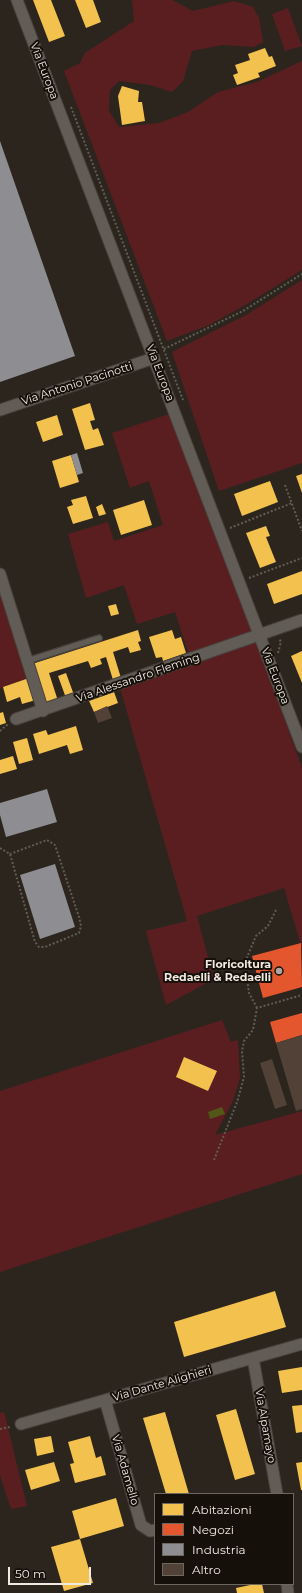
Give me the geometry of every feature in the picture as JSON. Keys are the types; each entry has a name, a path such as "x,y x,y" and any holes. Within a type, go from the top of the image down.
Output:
{"street":[{"name":"Via Europa","path":"17,0 302,747"},
{"name":"Via Antonio Pacinotti","path":"0,410 154,358"},
{"path":"0,574 44,711"},
{"name":"Via Alessandro Fleming","path":"16,719 44,711 302,620"},
{"name":"Via Dante Alighieri","path":"21,1424 302,1344"},
{"name":"Via Alpamayo","path":"253,1358 277,1493"},
{"name":"Via Adamello","path":"104,1400 141,1525 150,1531 154,1530"}],"lane":[{"path":"28,661 99,638"}],"path":[{"path":"164,349 243,311 302,274"},
{"path":"286,485 302,531"},
{"path":"229,528 292,503"},
{"path":"248,579 302,558"},
{"path":"0,848 10,854 36,942 39,947 79,933 81,926 79,917 55,845 47,840 10,854"},
{"path":"214,1160 237,1102 244,1078 242,1051 244,1041 253,1030 257,1008 249,993 246,962 256,936 268,926 276,910"},
{"path":"257,1008 302,995"}],"shaded area":[{"path":"132,0 172,0 193,11 234,1 253,7 259,18 263,42 254,47 222,45 192,51 183,81 172,92 150,85 119,81 110,90 109,111 119,127 159,123 188,112 218,92 257,82 302,61 302,270 242,307 209,325 167,341 64,71 80,63 85,53 134,21"},
{"path":"288,8 302,46 285,51 272,14"},
{"path":"302,280 302,463 219,491 172,352 246,315"},
{"path":"169,414 254,633 189,655 175,612 137,624 124,585 86,598 68,534 108,522 114,541 163,525 149,481 130,488 112,433"},
{"path":"0,589 29,678 0,688"},
{"path":"256,640 302,768 302,949 284,888 197,916 214,979 166,1005 146,931 187,921 120,688"},
{"path":"222,1020 231,1042 238,1040 240,1078 233,1101 215,1135 302,1111 302,1174 0,1272 0,1091"},
{"path":"222,1107 225,1114 210,1119 208,1112"},
{"path":"4,1412 27,1506 11,1509 0,1475 0,1413"}],"building: Abitazioni":[{"path":"33,0 51,0 65,36 49,42"},
{"path":"75,0 93,0 101,22 86,28"},
{"path":"265,48 269,57 272,56 276,66 258,73 260,77 237,85 233,75 238,73 235,65 250,60 248,54"},
{"path":"122,86 139,91 138,102 142,102 145,121 122,125 118,96"},
{"path":"90,403 95,420 90,421 93,430 98,428 104,445 85,450 72,409"},
{"path":"57,415 63,435 43,442 36,422"},
{"path":"71,455 79,482 60,488 52,461"},
{"path":"302,474 302,493 296,476"},
{"path":"270,481 278,502 242,516 234,494"},
{"path":"86,496 93,518 73,524 67,507 73,505 71,500"},
{"path":"144,500 152,525 121,535 113,510"},
{"path":"102,504 106,514 99,516 96,507"},
{"path":"266,526 270,536 266,537 276,562 260,568 246,533"},
{"path":"302,571 302,594 274,604 267,584"},
{"path":"116,604 119,614 111,616 108,606"},
{"path":"138,630 141,641 138,642 141,650 130,653 128,647 113,652 121,678 113,680 106,657 100,659 102,664 91,668 88,661 49,673 58,701 46,705 32,664"},
{"path":"172,630 175,639 181,637 186,653 163,661 162,657 156,658 149,637"},
{"path":"302,651 302,683 291,656"},
{"path":"66,673 74,695 66,698 58,676"},
{"path":"29,678 36,700 22,704 20,697 7,702 3,687"},
{"path":"114,692 118,703 94,712 89,701"},
{"path":"3,712 6,723 0,725 0,713"},
{"path":"76,726 83,750 70,754 67,745 39,754 33,734 46,730 48,735"},
{"path":"27,738 33,760 19,764 13,742"},
{"path":"13,756 17,769 0,774 0,760"},
{"path":"184,1057 217,1071 208,1091 176,1077"},
{"path":"275,1291 286,1327 184,1357 174,1322"},
{"path":"302,1367 302,1390 282,1393 278,1371"},
{"path":"302,1405 302,1432 296,1433 292,1406"},
{"path":"236,1409 255,1474 235,1480 216,1415"},
{"path":"165,1412 189,1493 166,1493 143,1418"},
{"path":"51,1436 54,1452 37,1456 34,1439"},
{"path":"90,1436 96,1458 101,1456 106,1475 75,1483 70,1464 74,1463 68,1442"},
{"path":"54,1462 60,1481 31,1490 25,1470"},
{"path":"302,1462 302,1490 301,1490 296,1463"},
{"path":"116,1498 124,1526 80,1539 72,1511"},
{"path":"80,1539 93,1583 64,1591 51,1547"},
{"path":"250,1585 262,1585 264,1593 237,1593 236,1588"}],"building: Negozi":[{"name":"Floricoltura Redaelli & Redaelli","path":"301,943 302,987 263,998 252,956"},
{"path":"302,1013 302,1035 276,1043 270,1022"}],"building: Industria":[{"path":"0,141 75,356 0,382"},
{"path":"77,453 83,473 77,475 71,455"},
{"path":"47,789 57,822 6,837 0,815 0,803"},
{"path":"55,864 75,927 40,939 20,875"}],"building: Altro":[{"path":"107,706 112,718 98,723 94,712"},
{"path":"302,1035 302,1109 296,1111 276,1043"},
{"path":"272,1059 287,1105 275,1109 260,1063"}],"place":[{"name":"Floricoltura Redaelli & Redaelli","path":"279,971"}]}
